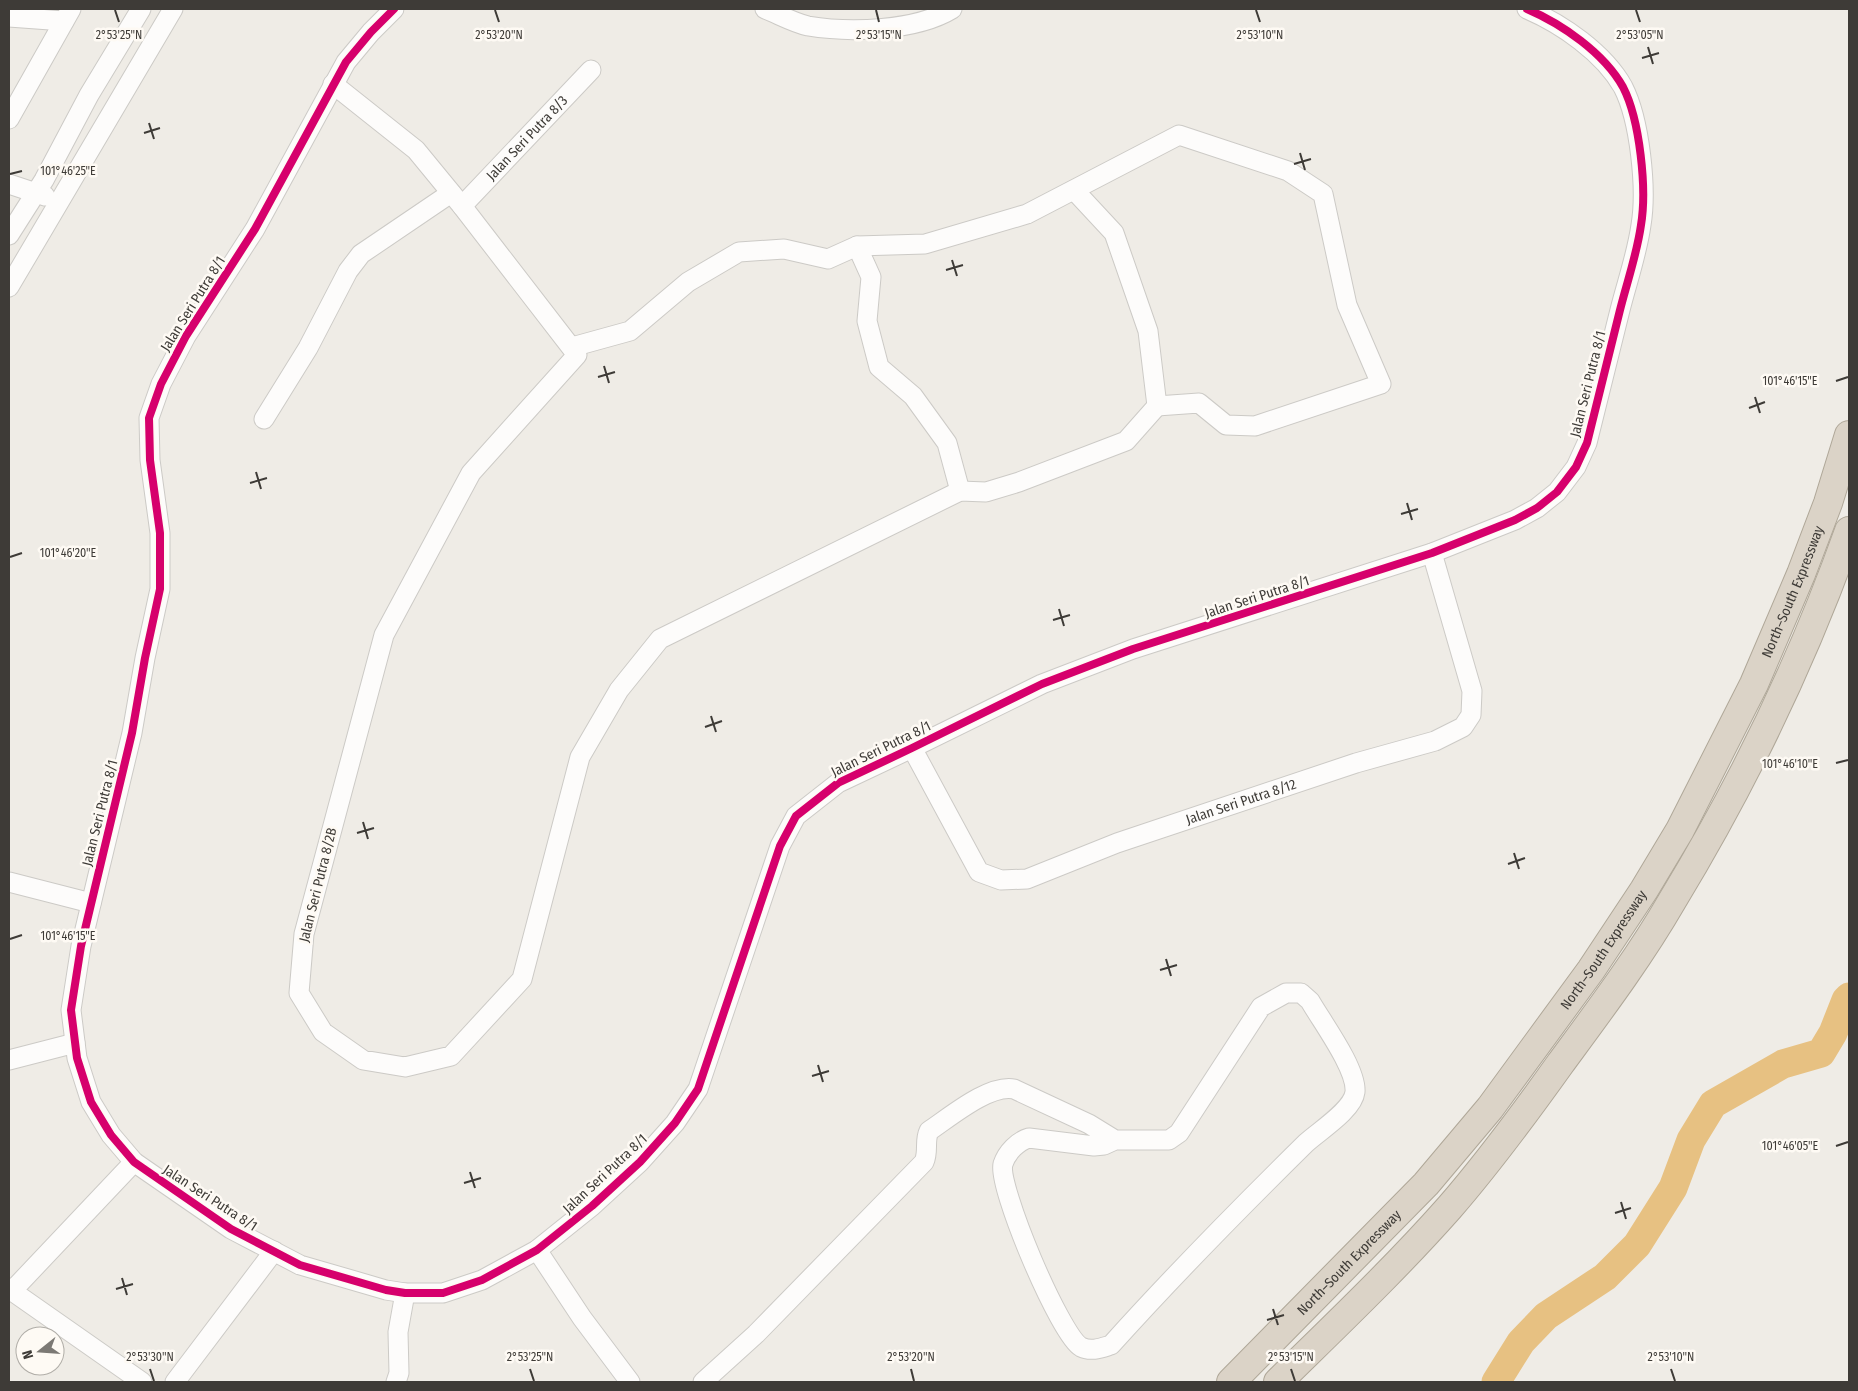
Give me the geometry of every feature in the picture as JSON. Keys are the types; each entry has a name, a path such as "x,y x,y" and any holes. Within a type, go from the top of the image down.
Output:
{"highway":[{"name":"North–South Expressway","path":"1231,1382 1426,1184 1471,1131 1591,970 1644,890 1680,830 1754,684 1801,574 1828,503 1849,435"},
{"path":"1278,1382 1378,1282 1449,1207 1515,1126 1616,988 1686,879 1780,702 1830,584 1849,532"}],"street":[{"path":"9,235 44,180 89,95 141,9"},
{"path":"9,287 173,9"},
{"name":"Jalan Seri Putra 8/1","path":"394,9 371,32 346,62 255,229 186,336 161,384 149,418 150,460 160,532 160,588 132,733 81,946 71,1010 77,1058 91,1102 111,1135 134,1162 231,1229 300,1265 405,1294 443,1293 482,1280 537,1250 592,1206 640,1162 675,1123 698,1089 780,846 796,816 838,782 1042,684 1115,656 1432,553 1515,520 1537,508 1557,492 1576,468 1587,443 1641,226 1643,184 1633,116 1623,87 1607,66 1580,40 1550,18 1527,9"},
{"path":"765,9 806,26 860,30 904,26 942,15 952,9"},
{"path":"9,17 67,15"},
{"path":"9,119 67,15"},
{"name":"Jalan Seri Putra 8/3","path":"264,419 308,348 348,271 361,254 456,199 591,70"},
{"path":"333,84 416,150 572,347 630,331 688,282 739,252 784,249 828,258 857,246 925,244 1027,214 1179,135 1288,171 1323,194 1347,305 1381,384 1255,426 1226,425 1199,404 1157,406 1126,441 1020,482 994,490 986,492 960,490 947,443 914,396 879,367 867,321 872,277 857,246"},
{"path":"9,184 61,201"},
{"path":"1074,190 1114,233 1148,331 1157,406"},
{"name":"Jalan Seri Putra 8/2B","path":"572,347 577,355 471,473 384,635 306,925 299,993 323,1032 363,1060 406,1067 451,1056 522,978 580,757 619,690 660,639 960,490"},
{"name":"Jalan Seri Putra 8/12","path":"912,748 980,872 1001,880 1027,879 1117,843 1356,763 1435,741 1463,727 1471,715 1472,692 1432,553"},
{"path":"9,882 91,902"},
{"path":"702,1382 756,1334 924,1162 927,1154 926,1137 929,1131 964,1107 997,1089 1006,1087 1014,1089 1064,1112 1115,1140 1169,1140 1179,1133 1261,1007 1286,993 1301,993 1310,1001 1350,1067 1355,1092 1350,1105 1315,1134 1226,1223 1111,1345 1096,1350 1082,1347 1070,1336 1047,1294 1004,1180 1004,1163 1016,1144 1021,1140 1029,1138 1094,1146 1115,1140"},
{"path":"9,1060 75,1043"},
{"path":"134,1162 10,1289 142,1382"},
{"path":"537,1250 582,1318 630,1382"},
{"path":"175,1382 274,1251"},
{"path":"396,1382 399,1373 398,1332 405,1294"}],"waterway":[{"path":"1496,1382 1521,1342 1546,1316 1605,1277 1637,1245 1673,1188 1691,1140 1713,1104 1783,1064 1821,1053 1833,1033 1846,1000 1849,997"}],"cycle path":[{"path":"394,9 371,32 346,62 255,229 186,336 161,384 149,418 150,460 160,533 160,589 145,658 132,733 81,946 71,1010 77,1058 91,1102 111,1135 134,1162 231,1229 300,1265 386,1290 405,1293 443,1293 482,1280 537,1250 592,1206 640,1162 675,1123 698,1089 780,846 796,816 838,783 1042,684 1133,649 1432,553 1515,520 1537,508 1557,492 1576,467 1587,443 1634,257 1643,210 1641,155 1629,101 1615,75 1594,51 1568,31 1527,9"}]}
